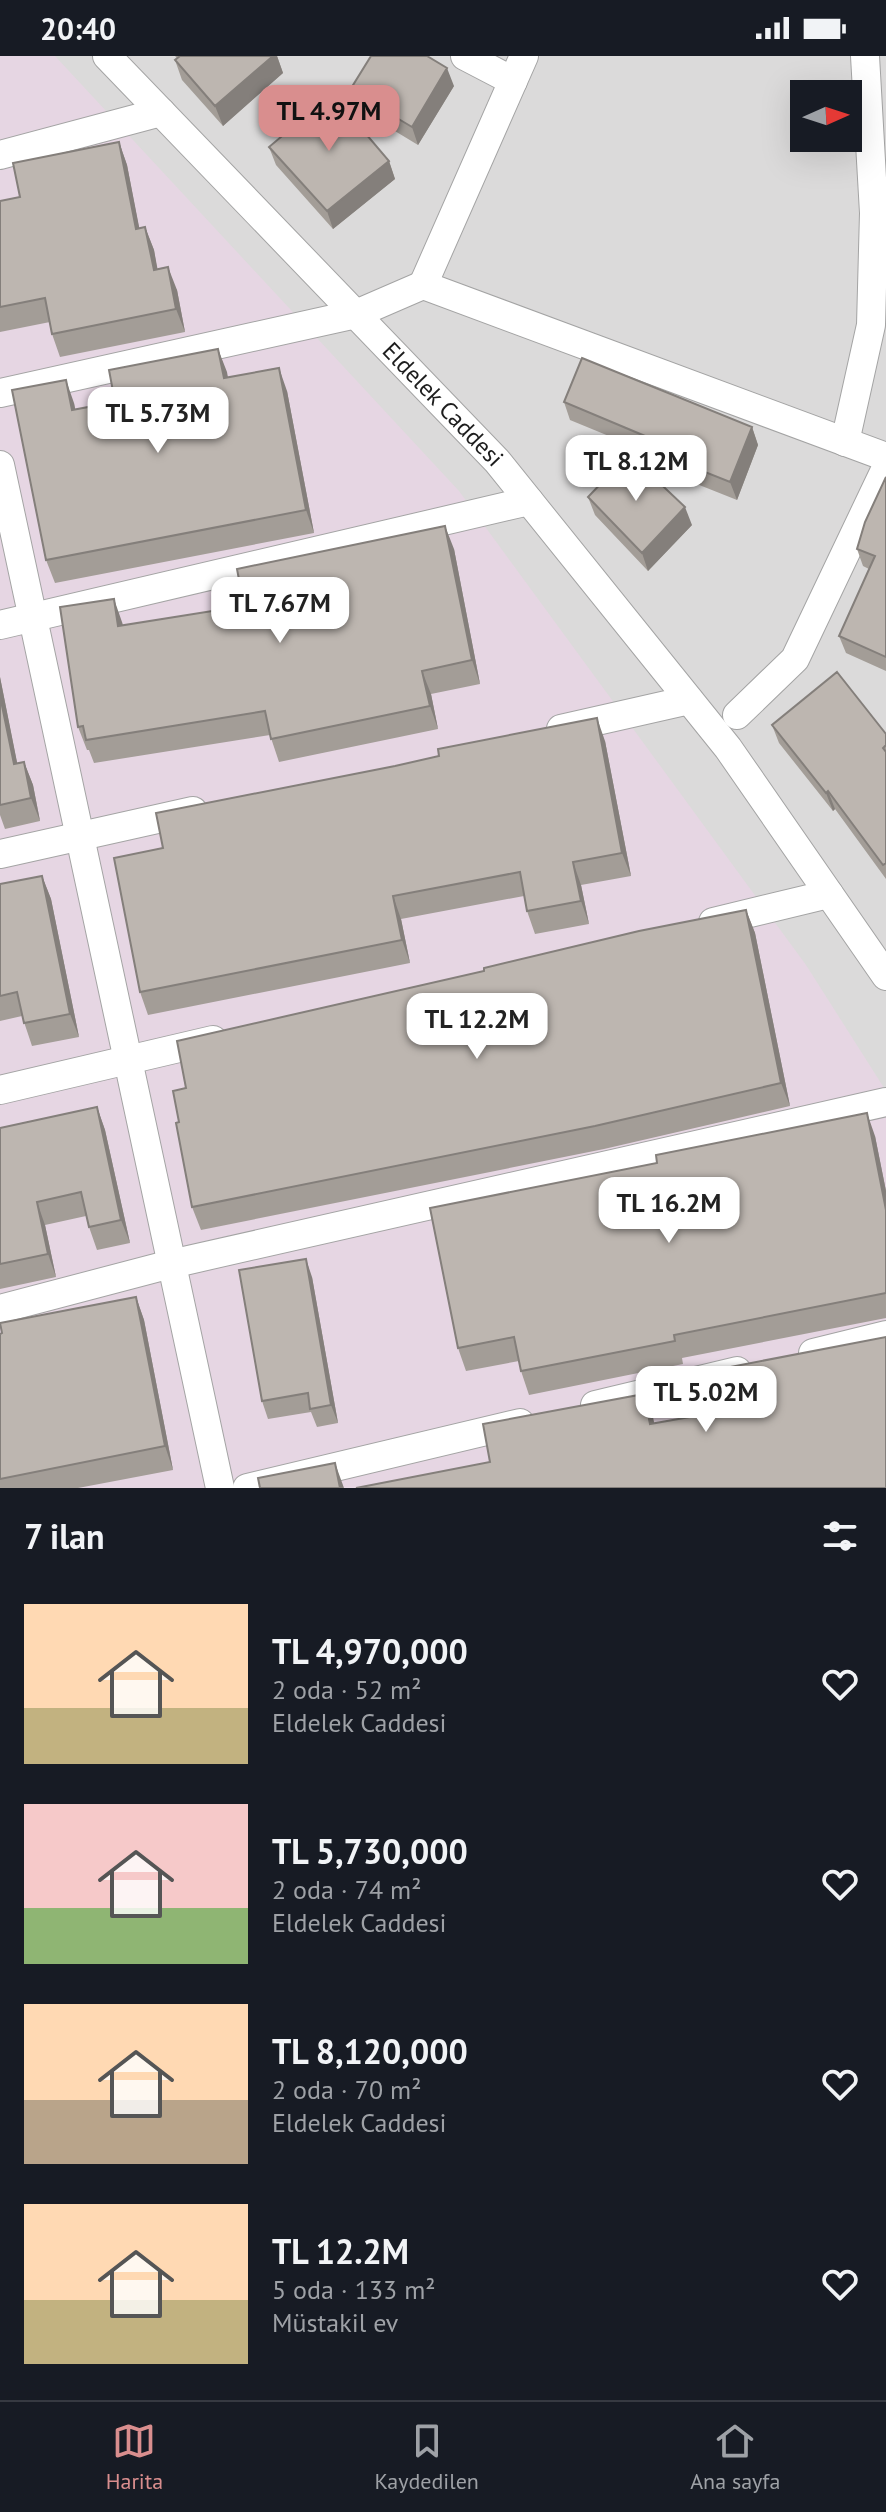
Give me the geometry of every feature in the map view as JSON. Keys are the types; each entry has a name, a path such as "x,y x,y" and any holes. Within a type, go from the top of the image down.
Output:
{"street":[{"name":"Eldelek Caddesi","path":"107,56 497,461 728,748 829,894 881,960"},
{"path":"0,393 356,314 423,285 518,68 465,56"},
{"path":"845,442 871,325 874,213 865,56"},
{"path":"0,155 161,112"},
{"path":"423,285 886,457"},
{"path":"0,465 220,1488"},
{"path":"737,715 795,659 886,468"},
{"path":"0,625 529,501"},
{"path":"537,734 689,700"},
{"path":"0,854 217,806"},
{"path":"692,927 829,894"},
{"path":"0,1090 235,1035"},
{"path":"0,1309 171,1264 886,1102"},
{"path":"795,1357 886,1335"},
{"path":"247,1488 764,1364"}],"shaded area":[{"path":"0,56 886,56 886,1488 0,1488"},
{"path":"0,56 55,56 459,491 806,965 886,1091 886,1488 0,1488"}],"building":[{"path":"180,56 273,56 215,106 175,60"},
{"path":"371,56 427,56 447,68 412,127 350,90"},
{"path":"332,94 389,161 327,211 269,147"},
{"path":"119,142 136,229 145,227 154,270 168,267 176,309 52,334 45,298 0,307 0,201 20,197 13,163"},
{"path":"218,349 224,378 279,368 306,510 46,560 12,390 66,380 72,410 115,402 109,370"},
{"path":"582,358 752,427 730,482 637,445 645,436 564,402"},
{"path":"629,454 685,507 642,553 588,497"},
{"path":"886,477 886,657 839,636 875,556 857,549 865,522"},
{"path":"445,526 472,660 422,671 430,706 271,739 265,711 86,740 83,726 78,727 60,607 114,599 118,626 244,606 237,569"},
{"path":"837,672 886,734 883,748 886,752 886,863 883,865 828,791 826,793 772,725"},
{"path":"0,696 14,764 24,762 31,798 0,805"},
{"path":"597,718 622,853 573,862 581,901 527,911 520,872 393,896 402,940 140,992 114,858 163,848 156,813 395,766 439,756 438,749"},
{"path":"42,876 70,1014 24,1023 17,992 0,996 0,884"},
{"path":"746,910 781,1083 595,1126 192,1207 173,1091 186,1088 177,1041 484,971 484,968 639,931"},
{"path":"97,1107 121,1220 89,1227 81,1192 37,1202 48,1254 0,1264 0,1128"},
{"path":"867,1113 886,1210 886,1293 674,1335 675,1341 521,1371 514,1337 458,1348 430,1208 657,1163 656,1155"},
{"path":"306,1259 331,1405 310,1409 308,1393 262,1401 239,1270"},
{"path":"136,1297 165,1446 0,1479 0,1323"},
{"path":"886,1337 886,1488 356,1488 490,1462 483,1424 644,1394 650,1424 707,1414 699,1373"},
{"path":"335,1463 340,1488 260,1488 258,1478"}]}
